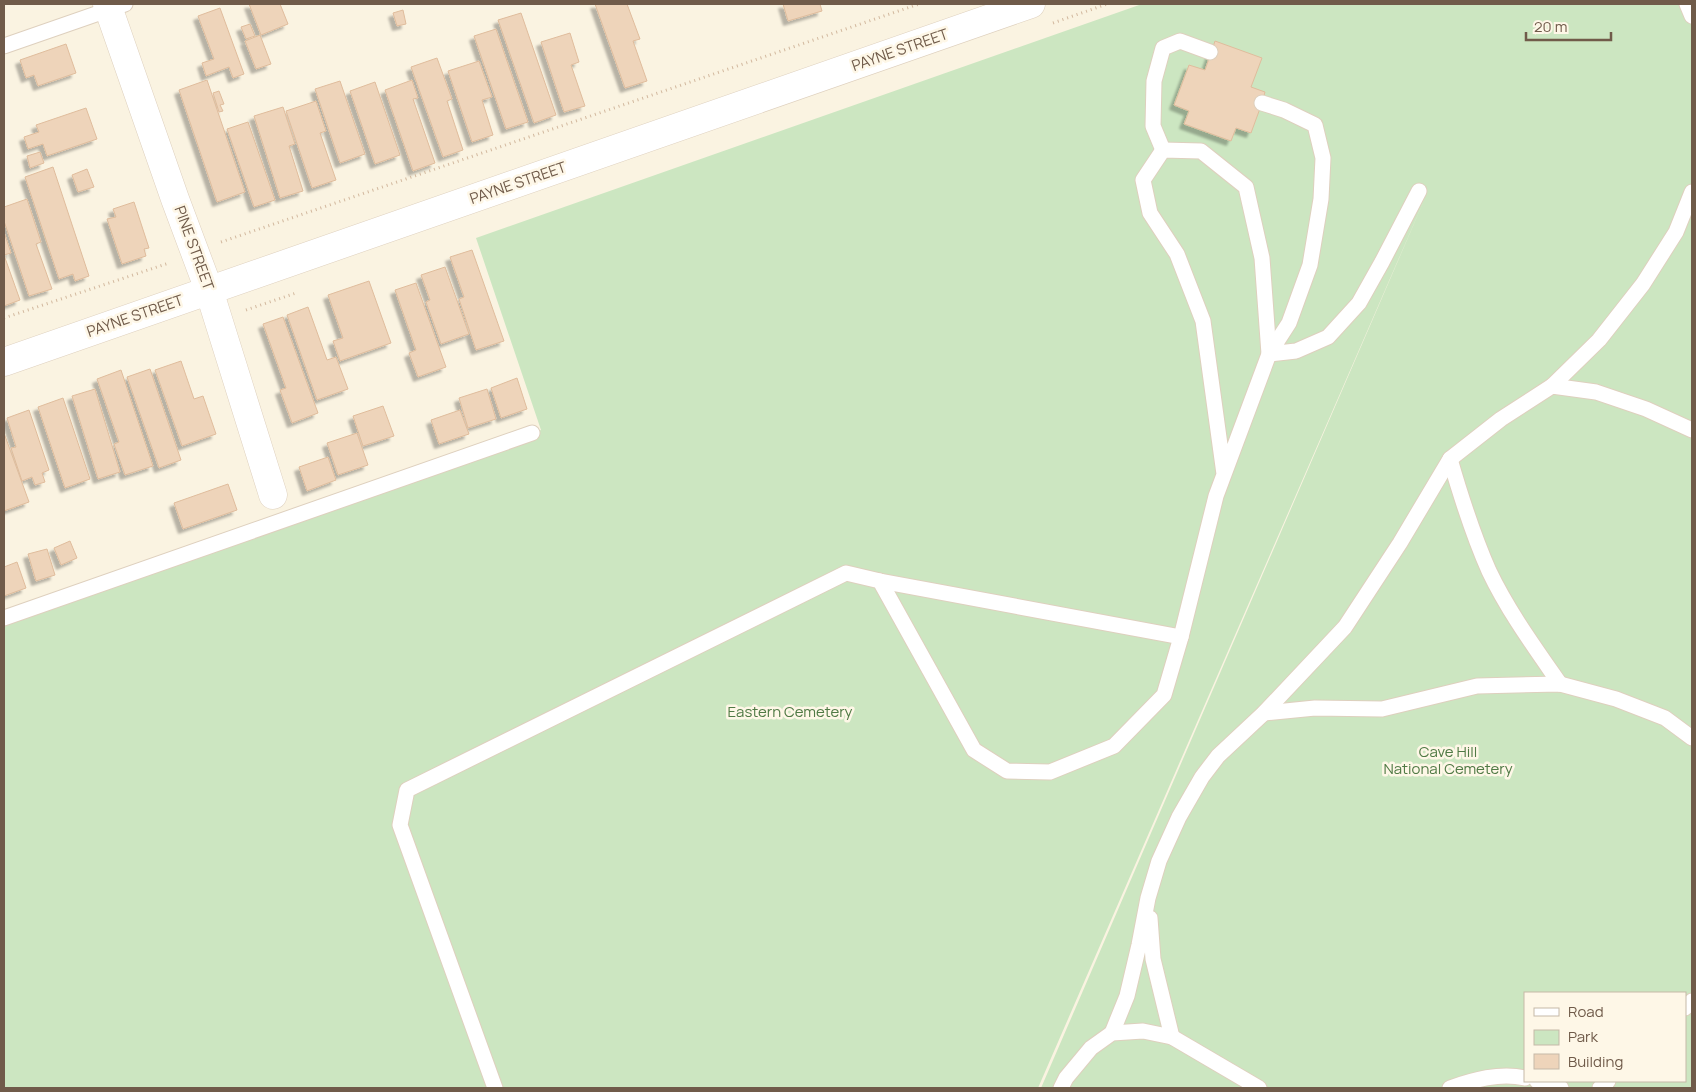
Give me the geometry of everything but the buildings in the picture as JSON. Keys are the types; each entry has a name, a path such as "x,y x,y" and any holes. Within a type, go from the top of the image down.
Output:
{"street":[{"name":"PAYNE STREET","path":"4,362 1031,4"},
{"name":"PINE STREET","path":"114,6 209,290 273,495"}],"lane":[{"path":"1687,4 1692,16"},
{"path":"4,46 114,6"},
{"path":"1163,150 1153,126 1154,81 1163,48 1180,41 1210,52"},
{"path":"880,581 974,750 1007,771 1050,772 1114,746 1164,694 1181,637 1216,496 1269,354 1289,323 1310,265 1321,199 1323,158 1315,125 1284,110 1262,103"},
{"path":"1163,150 1200,151 1246,187 1262,258 1269,354"},
{"path":"1163,150 1144,180 1150,213 1178,254 1203,321 1224,474"},
{"path":"1269,354 1296,351 1328,337 1359,304 1419,191"},
{"path":"1112,1033 1127,996 1140,945 1148,898 1159,861 1179,817 1202,777 1218,756 1264,713 1345,627 1400,543 1450,459 1501,418 1552,386 1599,340 1643,284 1676,232 1692,192"},
{"path":"1552,386 1596,392 1646,409 1692,430"},
{"path":"4,618 532,433"},
{"path":"1450,459 1465,510 1490,571 1518,623 1560,684"},
{"path":"273,495 284,520"},
{"path":"495,1088 400,825 407,790 846,573 1181,637"},
{"path":"1264,713 1315,708 1382,709 1477,686 1560,684 1616,699 1665,718 1692,738"},
{"path":"1148,898 1153,959 1172,1036"},
{"path":"1061,1088 1066,1078 1091,1048 1112,1033 1143,1031 1172,1036 1259,1088"},
{"path":"1450,1088 1475,1080 1515,1076 1524,1078"},
{"path":"1542,1082 1561,1088"}],"path":[{"path":"4,318 196,254 225,241 919,4"}],"green space":[{"name":"Eastern Cemetery","path":"1142,4 1692,4 1692,1088 1041,1088 1429,189 1038,1088 4,1088 4,622 541,430 476,238"}],"park label":[{"name":"Cave Hill National Cemetery","path":"1448,760"}]}
